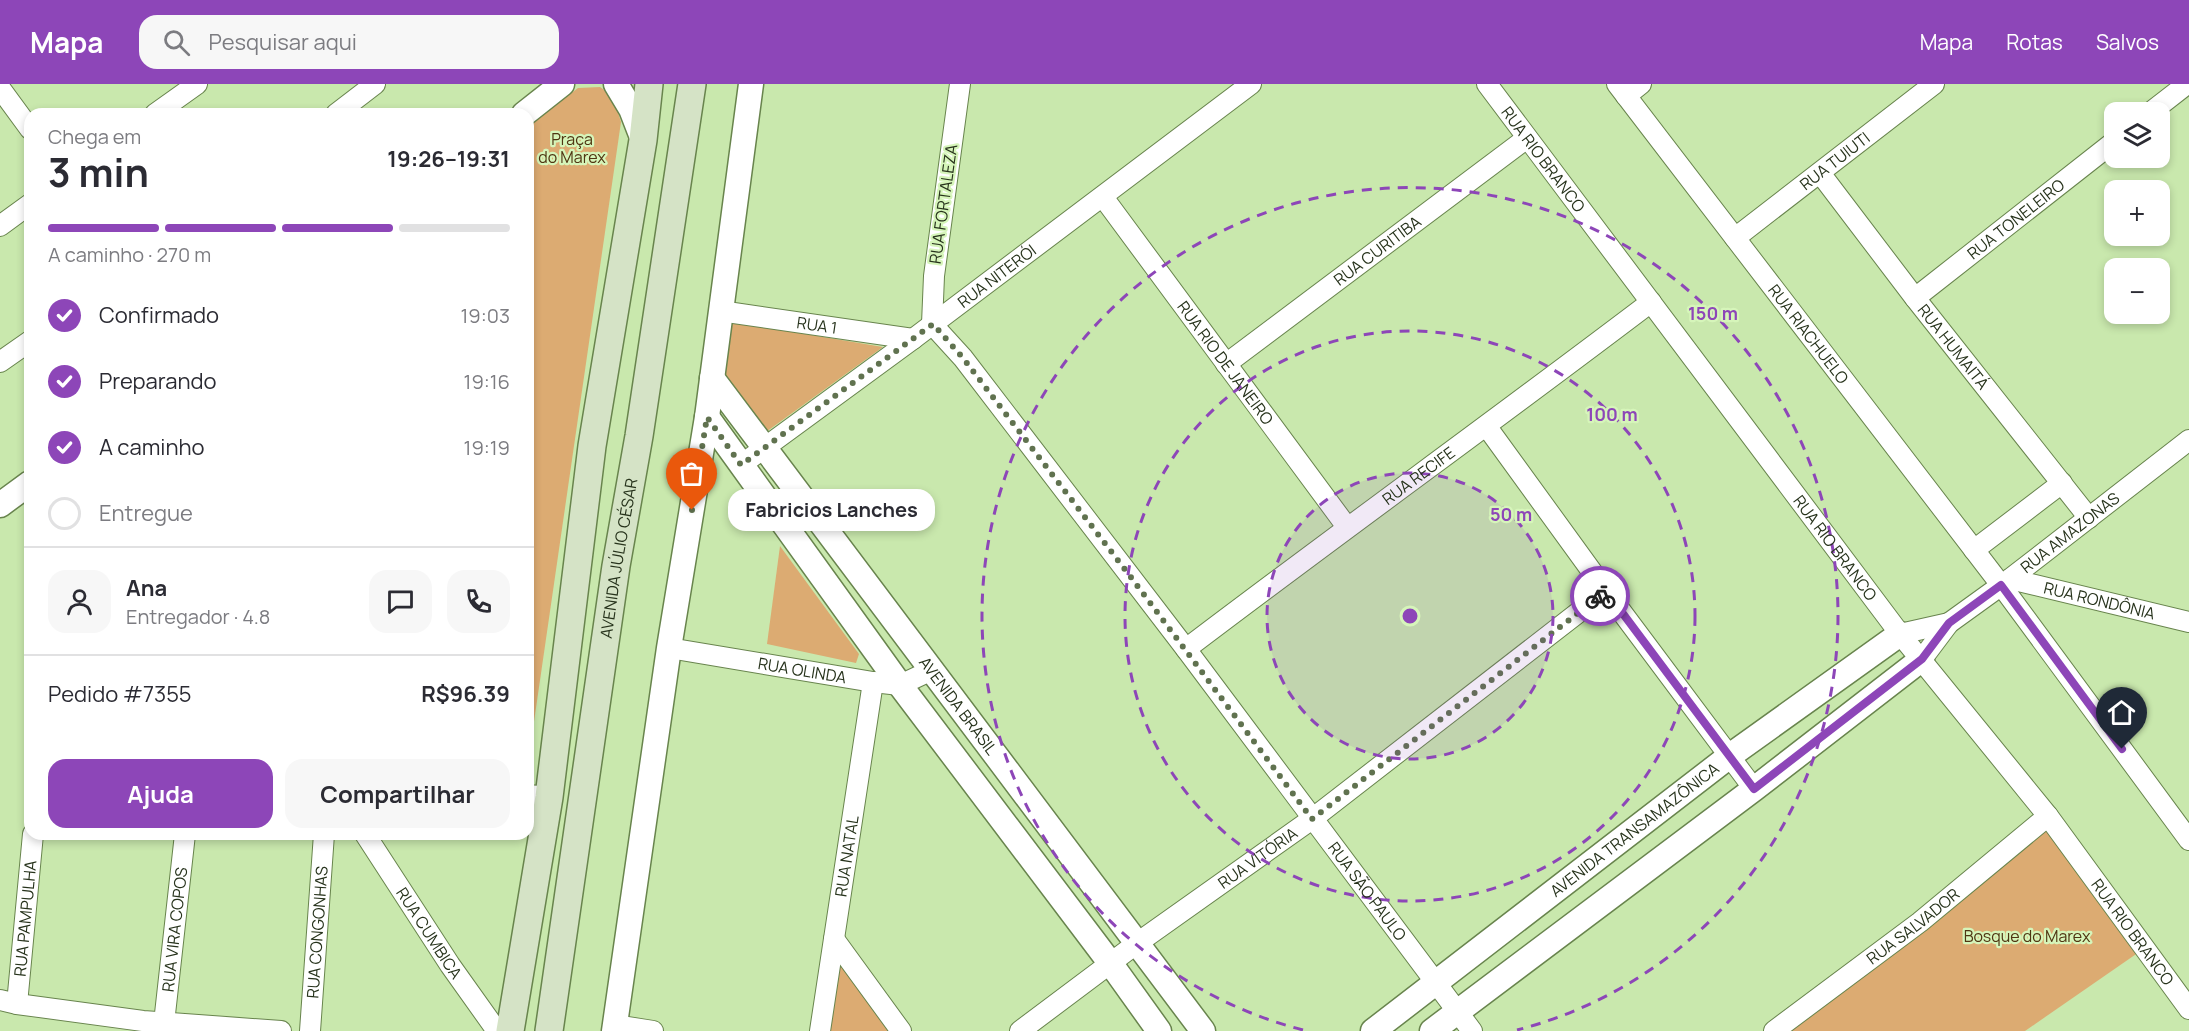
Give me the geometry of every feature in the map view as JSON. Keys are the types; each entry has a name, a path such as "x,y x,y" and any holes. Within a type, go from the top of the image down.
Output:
{"main road":[{"path":"534,830 592,446 643,140 649,84"},
{"name":"AVENIDA JÚLIO CÉSAR","path":"549,1031 621,534 639,436 692,84"},
{"path":"510,1031 533,840"}],"street":[{"path":"163,108 197,84"},
{"path":"344,108 375,84"},
{"path":"616,84 631,109 643,140"},
{"path":"653,1031 614,1028 669,648 707,417 751,84"},
{"name":"RUA FORTALEZA","path":"933,324 934,276 960,84"},
{"name":"RUA NITERÓI","path":"741,465 913,339 1251,84"},
{"name":"RUA RIO BRANCO","path":"1486,84 1900,634 2048,816 2189,1009"},
{"name":"RUA TUIUTI","path":"1735,238 1934,84"},
{"path":"2164,102 2187,84"},
{"path":"1,86 24,120"},
{"path":"531,108 557,86"},
{"name":"RUA RIACHUELO","path":"1628,88 1735,238 1974,550 2006,582 2189,840"},
{"name":"RUA CURITIBA","path":"1226,364 1527,138"},
{"name":"RUA TONELEIRO","path":"1915,298 2104,150"},
{"name":"RUA HUMAITÁ","path":"1820,173 1915,298 2089,518"},
{"name":"RUA RIO DE JANEIRO","path":"1102,197 1347,527"},
{"path":"0,226 24,208"},
{"name":"RUA RECIFE","path":"1186,649 1347,527 1487,427 1651,302"},
{"name":"RUA 1","path":"720,311 913,339"},
{"name":"RUA SÃO PAULO","path":"933,324 963,358 1186,649 1465,1021"},
{"path":"0,362 24,345"},
{"name":"AVENIDA BRASIL","path":"712,378 1203,1031"},
{"name":"AVENIDA BRASIL","path":"707,417 900,685 1112,963 1159,1031"},
{"path":"1487,427 1754,789"},
{"name":"RUA AMAZONAS","path":"1922,659 1949,623 2006,582 2189,440"},
{"path":"1974,550 2062,483"},
{"path":"0,505 24,487"},
{"name":"RUA RONDÔNIA","path":"2006,582 2189,622"},
{"name":"RUA VITÓRIA","path":"1020,1031 1136,944 1312,819 1606,591"},
{"name":"RUA AMAZONAS","path":"1900,634 1949,623"},
{"name":"AVENIDA TRANSAMAZÔNICA","path":"1373,1031 1731,755 1900,634"},
{"name":"RUA OLINDA","path":"669,648 900,685"},
{"path":"1432,1031 1465,1021 1754,789 1922,659"},
{"path":"900,685 932,670"},
{"name":"RUA NATAL","path":"820,1031 873,682"},
{"name":"RUA SALVADOR","path":"1774,1031 1920,922 2048,816"},
{"name":"RUA PAMPULHA","path":"8,1002 32,840"},
{"name":"RUA VIRA COPOS","path":"164,1023 184,840"},
{"name":"RUA CONGONHAS","path":"310,1031 324,840"},
{"name":"RUA CUMBICA","path":"369,840 450,965 497,1031"},
{"path":"834,939 902,1031"},
{"path":"8,1002 142,1026 164,1023 281,1031"}],"green space":[{"name":"Praça do Marex","path":"600,87 613,96 621,122 534,722 534,121 578,88"},
{"path":"728,321 883,347 766,432 721,375"},
{"path":"780,546 859,654 856,663 767,644"},
{"name":"Bosque do Marex","path":"2047,825 2142,950 2025,1031 1772,1031"},
{"path":"838,944 901,1031 824,1031"}],"way so far":[{"path":"692,510 707,417 741,465 933,324 963,358 1186,649 1312,819 1600,596"}],"place":[{"name":"Fabricios Lanches","path":"692,510"}],"route":[{"path":"1600,596 1606,591 1731,755 1754,789 1922,659 1949,623 2001,585 2122,749"}]}
